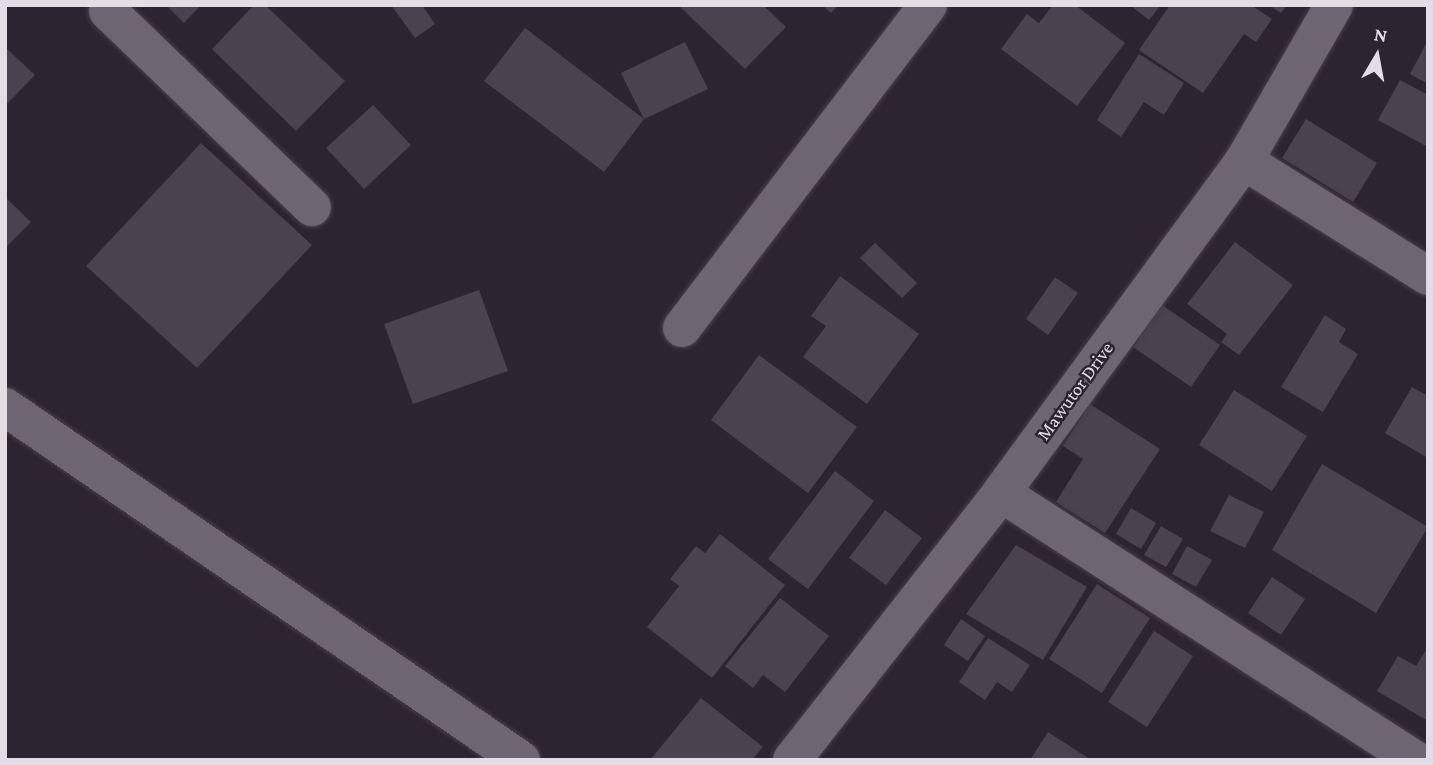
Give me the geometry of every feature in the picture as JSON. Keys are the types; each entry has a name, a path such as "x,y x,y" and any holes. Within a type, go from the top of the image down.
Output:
{"street":[{"path":"682,328 928,5"},
{"name":"Mawutor Drive","path":"792,760 1001,492 1244,161 1334,5"},
{"path":"108,7 312,207"},
{"path":"1244,161 1428,276"},
{"path":"5,407 521,760"},
{"path":"1001,492 1416,760"}],"building":[{"path":"166,5 201,5 184,23"},
{"path":"254,5 265,5 345,81 296,131 212,49"},
{"path":"391,5 422,5 435,24 415,38"},
{"path":"678,5 763,5 786,27 745,69"},
{"path":"822,5 838,5 831,13"},
{"path":"1053,5 1075,5 1125,43 1077,106 1001,49 1027,14 1039,23"},
{"path":"1130,5 1161,5 1149,20"},
{"path":"1170,5 1251,5 1272,19 1256,42 1244,34 1203,93 1139,50"},
{"path":"1269,5 1287,5 1281,13"},
{"path":"525,28 644,119 604,172 484,81"},
{"path":"1428,40 1428,84 1410,74"},
{"path":"685,42 708,89 644,119 621,73"},
{"path":"5,47 35,75 5,106"},
{"path":"1139,54 1184,83 1164,115 1144,102 1121,137 1097,120"},
{"path":"1400,80 1428,95 1428,147 1378,120"},
{"path":"373,105 411,145 364,189 326,148"},
{"path":"1306,119 1377,163 1353,202 1282,158"},
{"path":"201,143 312,245 197,368 86,266"},
{"path":"5,197 31,222 5,248"},
{"path":"1235,242 1293,285 1239,355 1221,342 1227,334 1187,304"},
{"path":"875,243 917,283 902,298 860,258"},
{"path":"840,276 919,334 867,404 803,357 826,326 811,316"},
{"path":"1055,277 1078,293 1048,335 1026,319"},
{"path":"479,290 508,371 413,404 384,324"},
{"path":"1162,305 1220,345 1191,387 1133,347"},
{"path":"1325,315 1346,329 1339,342 1358,354 1323,412 1281,387"},
{"path":"759,355 857,427 808,493 711,420"},
{"path":"1412,387 1428,396 1428,458 1385,433"},
{"path":"1234,390 1307,436 1272,491 1199,445"},
{"path":"1090,404 1160,449 1105,533 1056,502 1083,459 1063,446"},
{"path":"1322,464 1428,527 1376,613 1272,550"},
{"path":"835,471 874,501 808,589 768,559"},
{"path":"1229,495 1264,512 1245,548 1210,531"},
{"path":"1131,508 1156,523 1141,549 1116,534"},
{"path":"885,510 922,538 886,585 849,558"},
{"path":"1161,526 1183,539 1166,567 1144,555"},
{"path":"720,534 785,585 712,678 647,627 679,586 670,579 696,546 705,553"},
{"path":"1016,545 1087,587 1043,660 966,614"},
{"path":"1187,546 1212,560 1196,587 1172,574"},
{"path":"1272,577 1305,599 1281,635 1248,613"},
{"path":"1097,584 1150,618 1102,693 1049,659"},
{"path":"780,598 829,636 785,692 763,675 753,688 725,666"},
{"path":"961,619 985,636 968,661 944,645"},
{"path":"1154,631 1193,656 1147,727 1108,702"},
{"path":"988,638 1030,665 1012,692 997,682 985,700 959,682"},
{"path":"1428,647 1428,721 1377,691 1398,656 1416,666"},
{"path":"701,698 763,747 752,760 650,760"},
{"path":"1048,732 1091,760 1030,760"}]}
